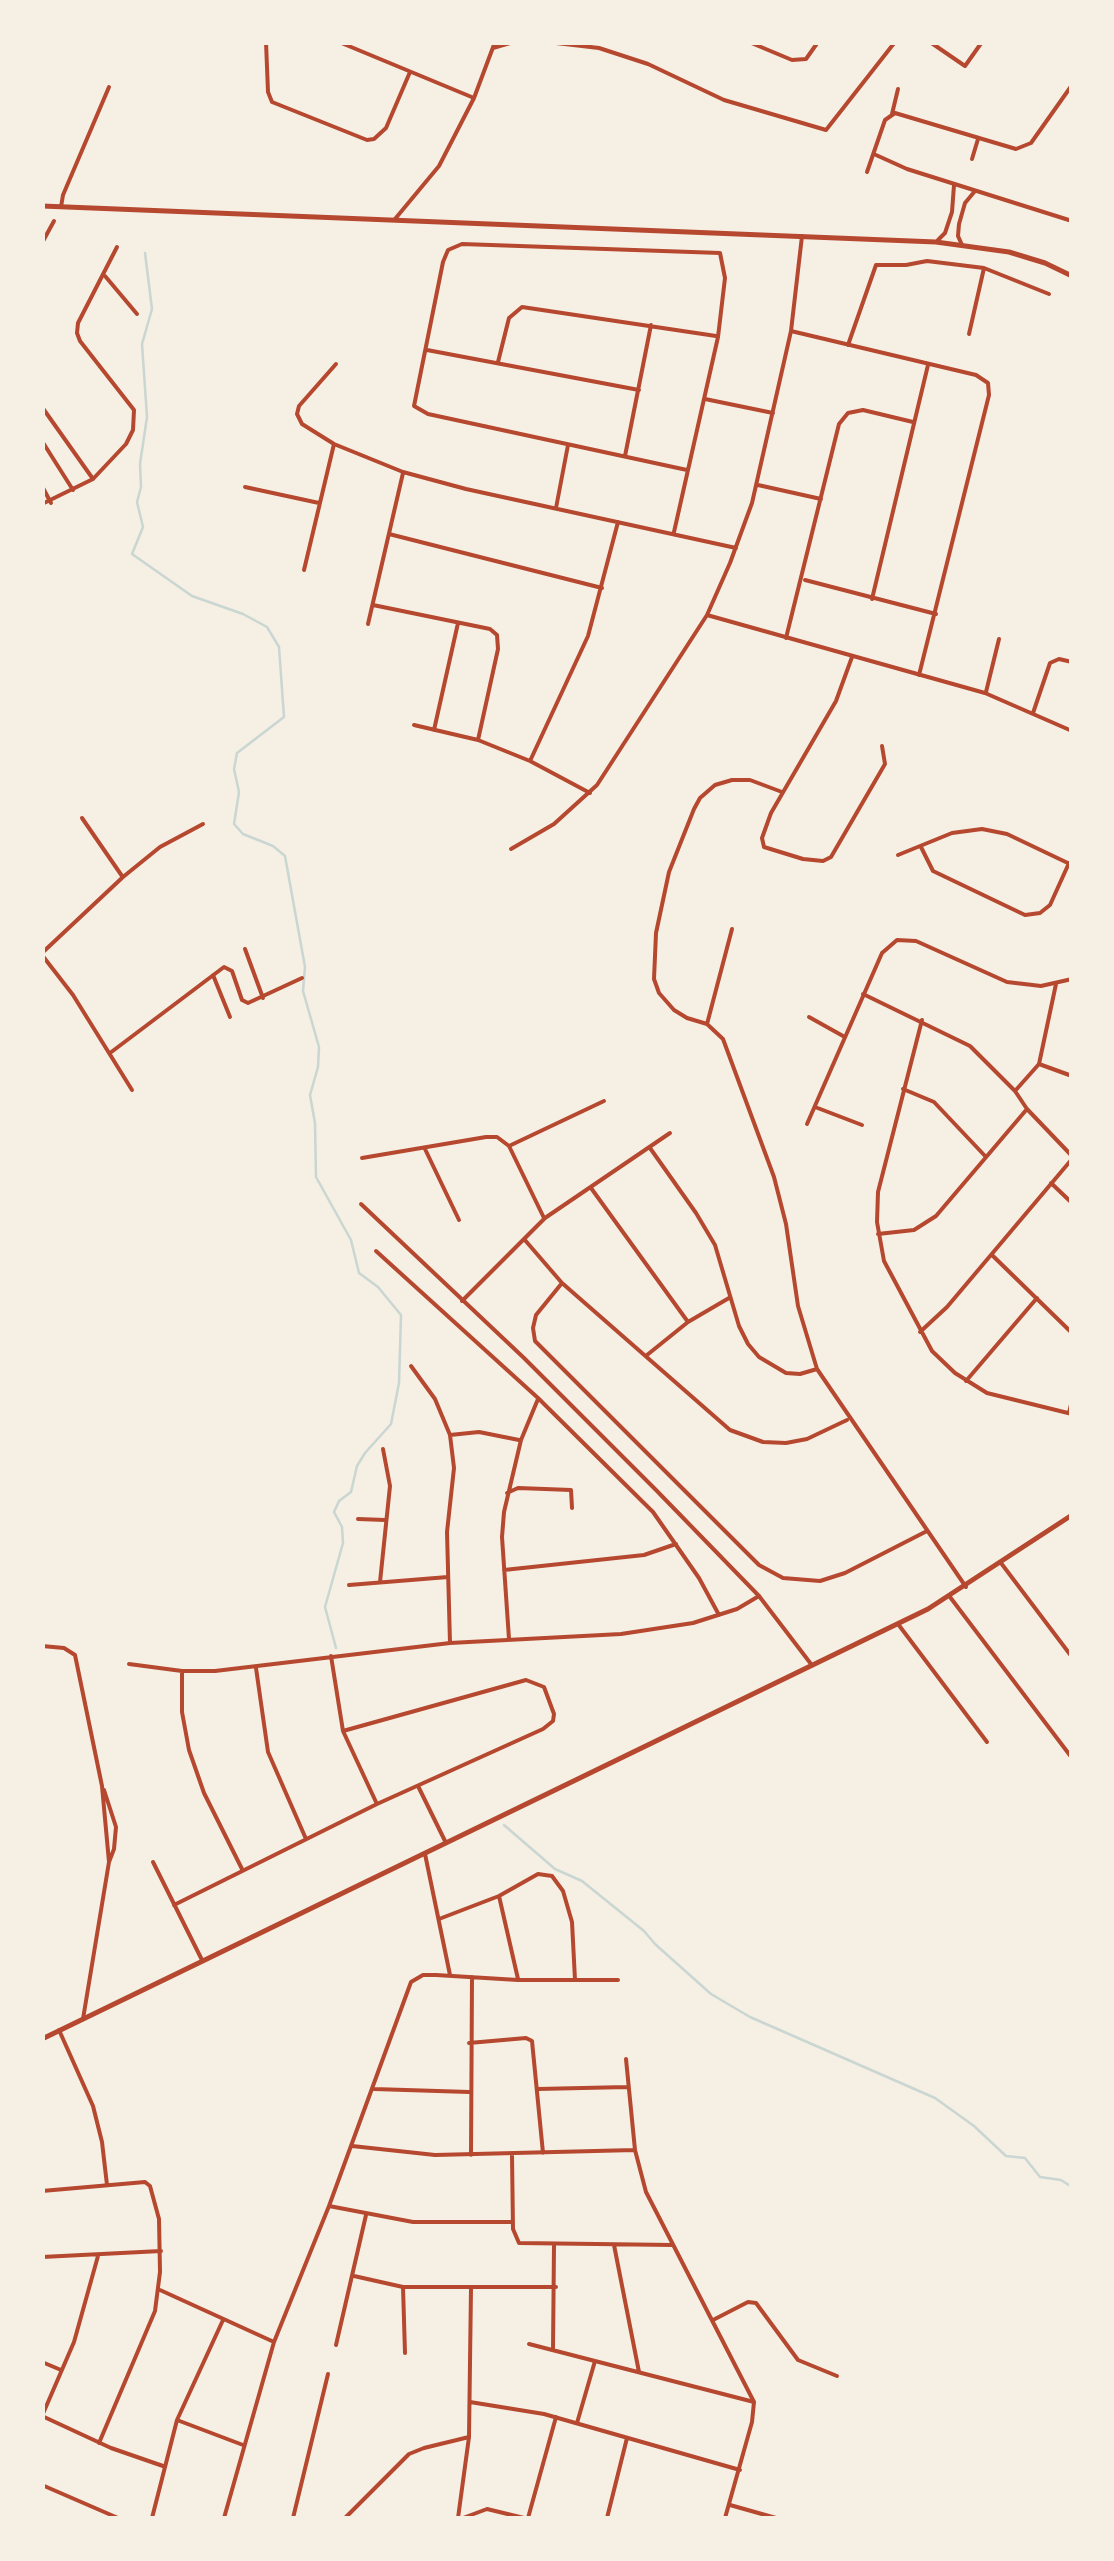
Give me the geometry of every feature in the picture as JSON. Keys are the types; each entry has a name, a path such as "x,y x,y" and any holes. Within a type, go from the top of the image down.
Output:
{"main road":[{"path":"42,206 936,242 1028,257 1072,276"},
{"path":"42,2039 898,1624 966,1587 1072,1515"}],"street":[{"path":"266,42 272,102 367,140 380,136 386,128 410,72"},
{"path":"339,42 474,98"},
{"path":"749,42 792,60 806,58 818,42"},
{"path":"394,222 401,208 435,172 474,98 494,45 575,44 598,48 648,64 724,100 826,130 895,42"},
{"path":"930,42 965,66 982,42"},
{"path":"867,172 885,120 895,113 1016,150 1024,148 1044,128 1072,86"},
{"path":"61,208 109,87"},
{"path":"891,116 898,89"},
{"path":"972,159 978,139"},
{"path":"876,150 876,156 886,161 1072,221"},
{"path":"936,242 945,233 952,212 954,184"},
{"path":"962,245 958,236 961,214 976,192"},
{"path":"42,243 54,221"},
{"path":"512,849 554,824 590,792 706,615 736,548 756,484 791,331 802,236"},
{"path":"674,532 705,399 718,336 725,278 720,254 462,244 452,248 442,262 414,406 428,414 688,470"},
{"path":"42,504 93,479 134,430 135,416 130,404 78,336 78,323 117,246"},
{"path":"848,345 876,265 927,261 984,268 1050,294"},
{"path":"969,334 984,268"},
{"path":"104,275 137,314"},
{"path":"498,362 508,318 522,307 718,336"},
{"path":"625,456 652,325"},
{"path":"791,331 980,376 988,383 990,394 920,675"},
{"path":"427,350 639,390"},
{"path":"336,364 297,414 302,424 334,444 404,472 736,548"},
{"path":"872,599 928,364"},
{"path":"705,399 773,414"},
{"path":"42,407 93,479"},
{"path":"786,638 839,424 848,413 864,410 913,422"},
{"path":"42,442 73,490"},
{"path":"304,570 334,444"},
{"path":"556,508 568,445"},
{"path":"368,624 404,472"},
{"path":"756,484 821,499"},
{"path":"42,486 51,502"},
{"path":"245,486 320,504"},
{"path":"530,761 588,636 618,522"},
{"path":"389,534 602,588"},
{"path":"803,580 936,614"},
{"path":"373,605 490,630 498,638 478,740"},
{"path":"706,615 985,694 1072,731"},
{"path":"434,730 458,623"},
{"path":"985,694 999,639"},
{"path":"852,657 836,700 782,792 762,845 803,859 823,861 831,857 884,764 882,746"},
{"path":"1033,713 1050,663 1060,659 1072,662"},
{"path":"414,724 478,740 590,792"},
{"path":"782,792 750,780 732,780 715,785 700,798 669,872 656,933 656,984 674,1010 708,1024 722,1039 774,1178 786,1224 798,1306 817,1369 966,1587"},
{"path":"82,818 123,876"},
{"path":"132,1090 42,954 123,876 160,847 203,824"},
{"path":"898,856 921,846 963,830 994,830 1070,864 1050,905 1040,913 1025,915 939,876 929,868 921,846"},
{"path":"708,1024 732,929"},
{"path":"807,1124 888,945 905,939 927,945 1007,982 1041,986 1072,979"},
{"path":"245,949 263,998"},
{"path":"110,1054 224,967 230,968 243,1002 251,1003 302,978"},
{"path":"213,975 230,1017"},
{"path":"1015,1091 1039,1064 1056,984"},
{"path":"863,994 970,1046 1072,1157 947,1307 920,1332"},
{"path":"809,1018 844,1036"},
{"path":"922,1020 878,1192 878,1234 884,1261 920,1332 943,1363 966,1381 1002,1398 1070,1413 1072,1400"},
{"path":"1039,1064 1072,1076"},
{"path":"903,1090 934,1102 986,1157"},
{"path":"508,1146 604,1101"},
{"path":"815,1107 862,1125"},
{"path":"878,1234 914,1230 928,1222 1027,1109"},
{"path":"462,1300 545,1218 670,1133"},
{"path":"362,1158 493,1136 508,1146 545,1218"},
{"path":"650,1148 715,1245 748,1344 759,1357 792,1374 817,1369"},
{"path":"426,1150 459,1220"},
{"path":"1051,1183 1072,1203"},
{"path":"591,1188 688,1322"},
{"path":"361,1204 759,1596 812,1665"},
{"path":"524,1239 562,1283 715,1418 750,1438 797,1442 849,1418"},
{"path":"376,1251 538,1398 653,1512 719,1615"},
{"path":"991,1254 1072,1333"},
{"path":"562,1283 536,1315 532,1328 536,1341 769,1572 797,1580 828,1579 927,1531"},
{"path":"647,1355 688,1322 731,1297"},
{"path":"966,1381 1036,1298"},
{"path":"412,1366 435,1399 450,1435 454,1468 447,1522 450,1643"},
{"path":"508,1639 502,1536 507,1493 521,1440 538,1398"},
{"path":"450,1435 479,1432 521,1440"},
{"path":"380,1582 390,1486 383,1449"},
{"path":"507,1493 518,1488 571,1490 572,1508"},
{"path":"358,1520 385,1520"},
{"path":"504,1570 644,1555 676,1544"},
{"path":"1001,1564 1072,1657"},
{"path":"349,1585 448,1577"},
{"path":"129,1664 182,1671 256,1668 450,1643 621,1634 693,1623 759,1596"},
{"path":"950,1596 1070,1754"},
{"path":"898,1624 987,1742"},
{"path":"42,1646 64,1648 74,1655 116,1833 83,2020"},
{"path":"332,1656 343,1732 377,1804"},
{"path":"256,1668 268,1752 306,1838"},
{"path":"182,1671 182,1712 188,1750 204,1793 242,1870"},
{"path":"174,1905 306,1838 551,1724 554,1710 546,1691 537,1682 520,1681 343,1732"},
{"path":"102,1786 109,1862"},
{"path":"418,1786 446,1843"},
{"path":"106,1833 116,1833"},
{"path":"425,1854 450,1975"},
{"path":"153,1862 203,1962"},
{"path":"440,1918 499,1896 538,1874 556,1879 572,1922 576,1980"},
{"path":"499,1896 518,1980"},
{"path":"224,2518 274,2342 330,2206 411,1982 423,1975 618,1980"},
{"path":"471,2155 472,1977"},
{"path":"60,2030 96,2116 107,2186"},
{"path":"470,2043 530,2040 543,2154"},
{"path":"626,2059 635,2150 646,2192 754,2402 725,2518"},
{"path":"538,2089 628,2087"},
{"path":"374,2088 470,2092"},
{"path":"352,2146 435,2156 635,2150"},
{"path":"512,2155 513,2226 519,2243 672,2244"},
{"path":"42,2191 147,2184 159,2219 159,2289 151,2323 99,2443"},
{"path":"330,2206 413,2222 513,2226"},
{"path":"336,2346 366,2215"},
{"path":"553,2350 554,2243"},
{"path":"614,2243 639,2372"},
{"path":"42,2257 161,2251"},
{"path":"98,2256 74,2342 42,2416 99,2443 163,2466"},
{"path":"354,2276 404,2287 556,2287"},
{"path":"404,2287 405,2352"},
{"path":"471,2288 469,2438 460,2518 487,2509 526,2518 556,2417"},
{"path":"159,2289 274,2342"},
{"path":"714,2320 748,2302 756,2303 798,2360 836,2376"},
{"path":"152,2518 178,2420 223,2320"},
{"path":"529,2344 754,2402"},
{"path":"42,2362 62,2370"},
{"path":"577,2423 594,2362"},
{"path":"293,2518 328,2374"},
{"path":"470,2402 556,2417 740,2470"},
{"path":"178,2420 244,2445"},
{"path":"345,2518 410,2454 469,2438"},
{"path":"606,2518 627,2438"},
{"path":"42,2485 118,2518"},
{"path":"730,2505 776,2518"}],"waterway":[{"path":"145,253 152,309 142,344 147,417 137,502 143,527 132,554 192,596 267,627 279,647 284,717 237,753 234,769 239,792 234,824 243,834 273,846 285,856 305,967 303,991 319,1047 310,1095 316,1177 351,1240 359,1273 378,1287 401,1315 399,1383 391,1424 365,1453 357,1466 351,1492 339,1501 334,1512 342,1527 343,1543 325,1607 336,1648"},
{"path":"504,1825 555,1869 582,1881 644,1931 711,1994 750,2017 935,2098 1006,2156 1025,2158 1040,2177 1061,2180 1072,2187"}]}
